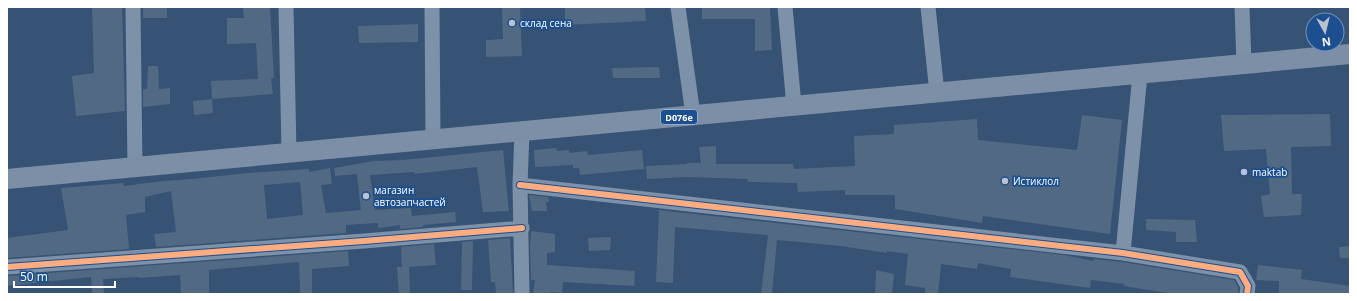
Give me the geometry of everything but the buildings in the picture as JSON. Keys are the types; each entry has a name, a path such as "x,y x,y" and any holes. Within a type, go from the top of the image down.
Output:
{"main road":[{"name":"D076e","path":"7,178 1350,54"}],"street":[{"path":"133,7 135,167"},
{"path":"286,7 289,152"},
{"path":"432,7 433,139"},
{"path":"678,7 694,115"},
{"path":"784,7 794,106"},
{"path":"928,7 937,93"},
{"path":"1242,7 1244,64"},
{"path":"1123,253 1140,74"},
{"path":"522,131 520,185 522,228 522,294"},
{"path":"520,185 1123,253 1240,272 1248,286 1247,294"},
{"path":"7,267 522,228"}],"cycle path":[{"path":"520,185 1123,253 1240,272 1248,286 1247,294"},
{"path":"7,267 522,228"}],"place":[{"name":"склад сена","path":"512,23"},
{"name":"maktab","path":"1244,172"},
{"name":"Истиклол","path":"1005,181"},
{"name":"магазин автозапчастей","path":"366,196"}]}
